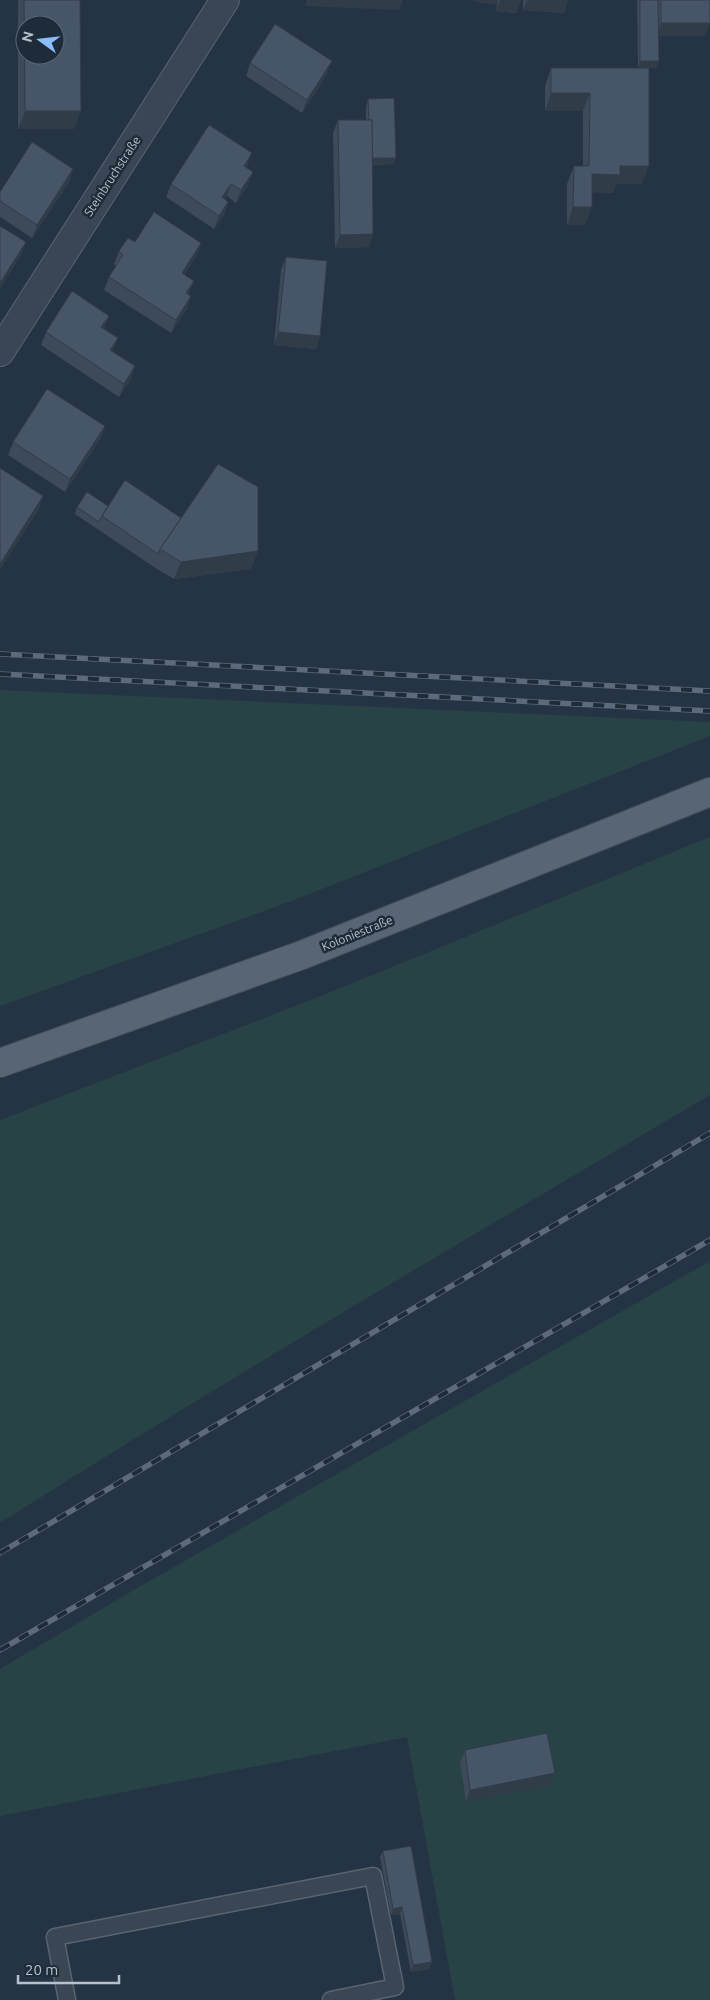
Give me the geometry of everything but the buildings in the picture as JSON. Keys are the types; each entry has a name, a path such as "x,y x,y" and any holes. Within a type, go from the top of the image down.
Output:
{"main road":[{"name":"Koloniestraße","path":"0,1063 302,955 710,792"}],"street":[{"name":"Steinbruchstraße","path":"0,352 225,0"}],"lane":[{"path":"66,2000 55,1937 373,1876 395,1987 330,2000"}],"green space":[{"path":"0,690 710,722 710,736 289,902 0,1006"},
{"path":"710,837 710,1095 264,1360 0,1523 0,1120 316,998"},
{"path":"710,1261 710,2000 455,2000 407,1737 0,1816 0,1669 139,1587"}],"railway":[{"path":"0,654 710,691"},
{"path":"0,674 710,711"},
{"path":"0,1553 710,1133"},
{"path":"0,1650 710,1240"}]}
